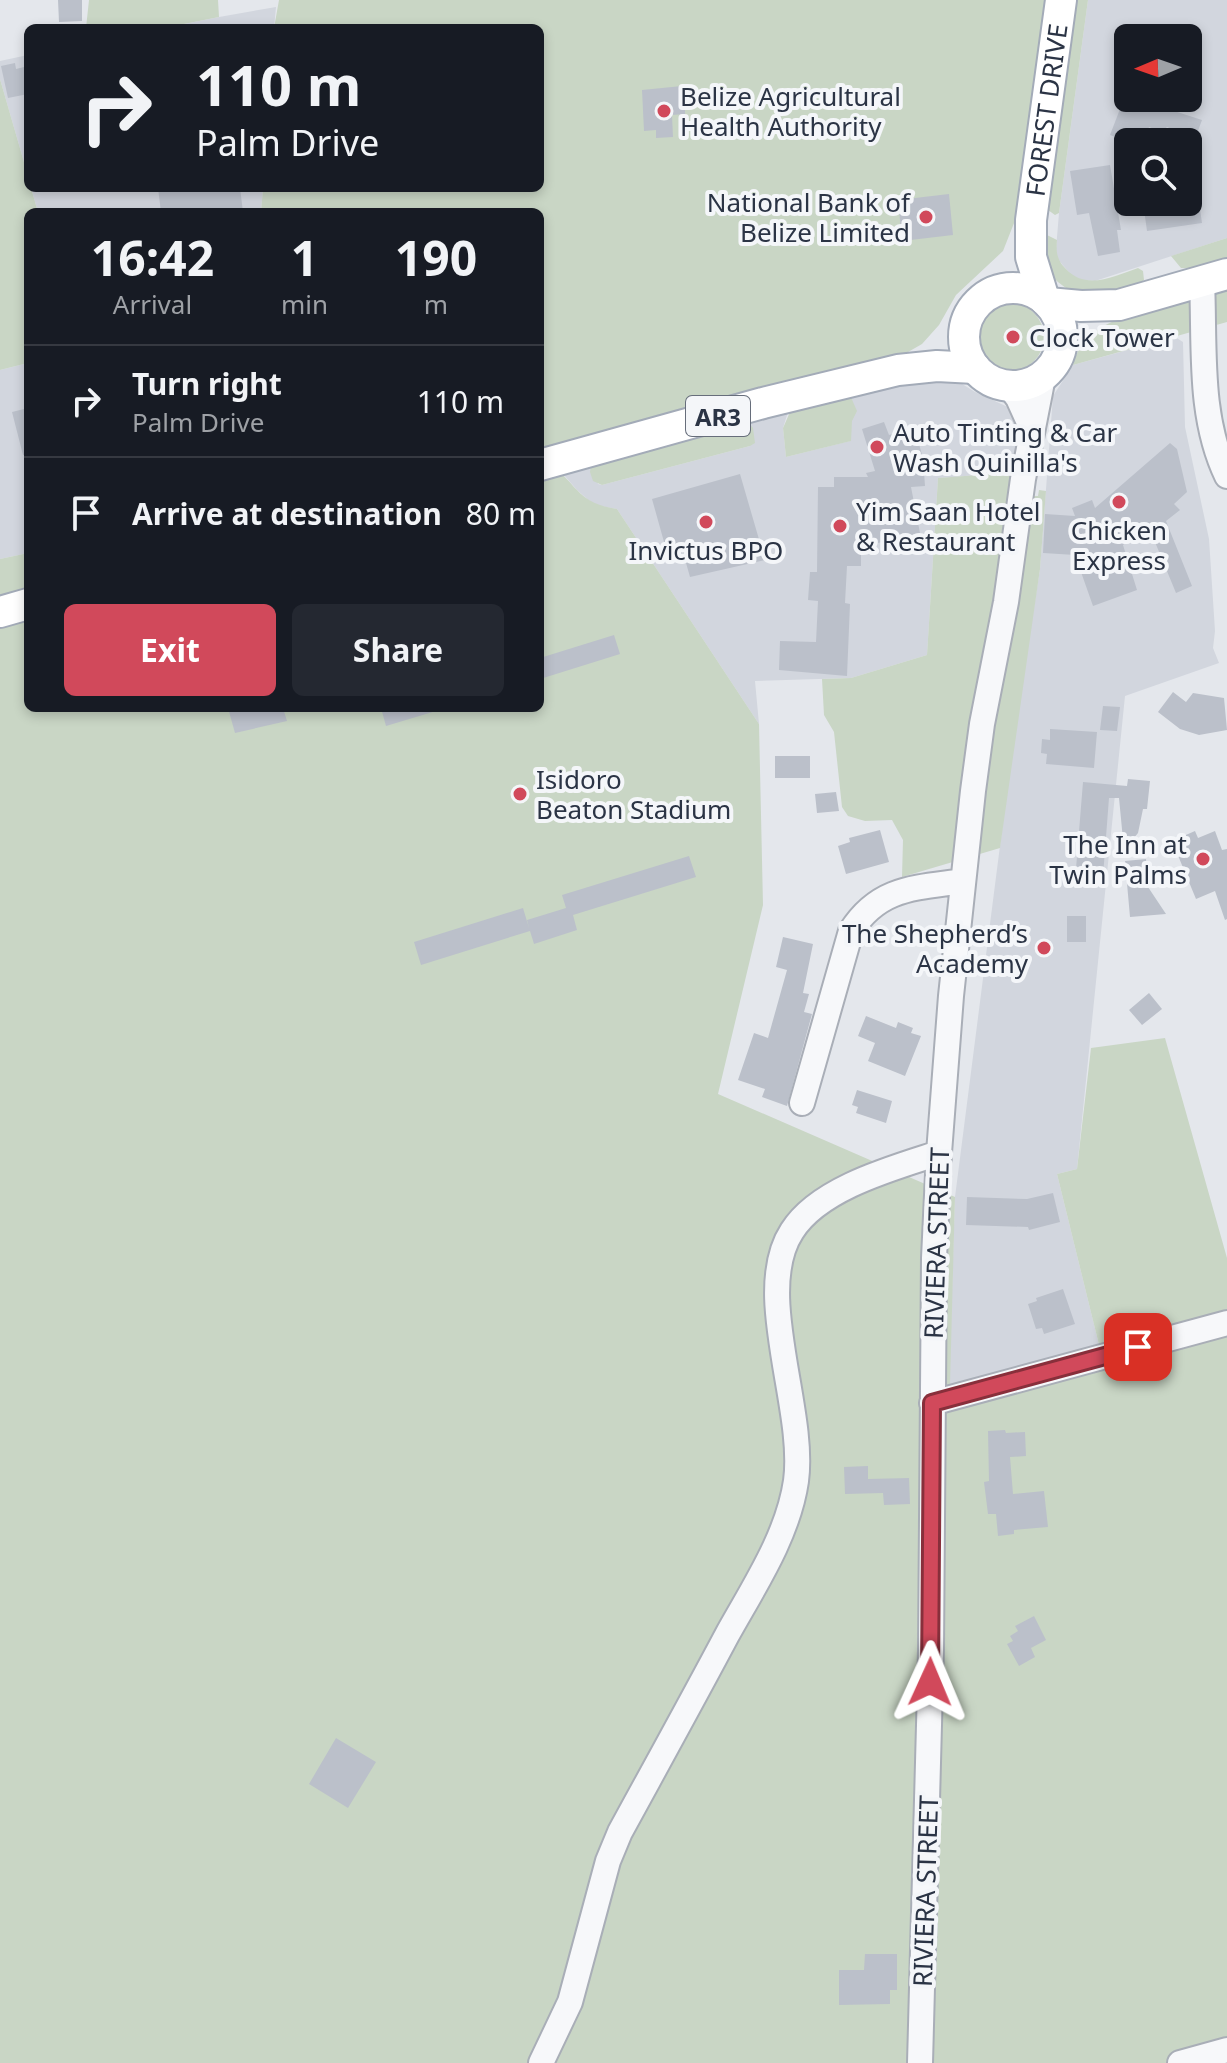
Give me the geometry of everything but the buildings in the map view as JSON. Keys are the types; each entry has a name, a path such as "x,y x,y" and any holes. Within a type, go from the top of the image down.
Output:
{"main road":[{"name":"FOREST DRIVE","path":"1046,301 1031,257 1031,220 1061,0"},
{"name":"FOREST DRIVE","path":"977,307 1012,260 1031,220"},
{"path":"1046,301 1081,306 1119,305 1214,278"},
{"path":"1016,287 1031,291 1046,301 1061,325 1062,341 1059,355 1043,377 1021,386 1009,386 984,377 975,368 964,344 964,330 977,307 1000,289 1016,287"},
{"path":"1062,341 1119,305"},
{"name":"AR3","path":"898,370 932,349 977,307"},
{"name":"AR3","path":"544,464 763,403 898,370 937,366 975,368"},
{"path":"0,612 24,605"}],"street":[{"path":"1214,278 1208,415 1212,437 1227,476"},
{"name":"RIVIERA STREET","path":"920,2063 931,1650 934,1258 939,1153 963,881 982,724 1006,602 1023,479 1043,377"},
{"path":"1009,386 1032,429"},
{"path":"802,1103 851,931 859,918 869,906 881,899 922,887 963,881"},
{"path":"541,2063 570,2002 608,1861 620,1832 777,1541 790,1504 796,1482 797,1454 793,1400 777,1287 783,1248 801,1220 829,1198 883,1172 939,1153"},
{"path":"932,1403 1227,1323"},
{"path":"1180,2063 1227,2050"}],"shaded area":[{"path":"1088,0 1227,0 1227,238 1095,281 1080,280 1071,275 1057,258"},
{"path":"276,7 274,24 184,24"},
{"path":"24,56 24,162 0,79 0,61"},
{"path":"32,192 263,192 261,208 37,208"},
{"path":"1175,337 1183,342 1185,427 1209,539 1215,631 1213,648 1219,663 1125,696 1077,1169 1057,1174 1099,1345 949,1385 955,1197 1016,721 1040,569 1053,396 1073,365"},
{"path":"24,364 24,554 0,559 0,370"},
{"path":"912,379 959,382 1010,408 1020,427 1019,472 938,478 927,655 851,678 755,681 759,724 617,509 594,505 556,471 592,461 598,484 602,485 750,446 748,422 788,412 783,428 786,457 850,441 850,395"}],"green space":[{"path":"89,0 218,0 219,17 184,24 86,24"},
{"path":"279,0 1061,0 1018,213 1003,251 956,295 939,325 922,344 901,356 544,454 544,208 261,208 263,192 544,192 544,24 275,24"},
{"path":"1072,0 1088,0 1059,213 1055,215 1044,203"},
{"path":"0,79 24,162 24,192 32,192 37,208 24,208 24,364 0,370"},
{"path":"1044,236 1057,240 1059,259 1074,276 1101,280 1138,268 1143,271 1144,280 1129,288 1107,292 1085,293 1068,289 1044,267"},
{"path":"1227,238 1227,261 1203,269 1181,268 1171,256"},
{"path":"1227,289 1227,322 1073,365 1085,341 1109,323 1141,311"},
{"path":"1003,303 1017,303 1029,308 1039,318 1044,337 1039,356 1029,366 1017,371 1003,371 991,366 981,356 976,344 976,330 981,318 991,308"},
{"path":"850,395 857,411 852,421 851,441 786,457 783,428 790,412"},
{"path":"748,422 753,428 755,443 750,446 602,485 593,481 590,472 592,461"},
{"path":"556,471 590,500 617,509 759,724 763,905 718,1094 955,1197 950,1385 1099,1345 1057,1174 1077,1169 1091,1048 1165,1038 1227,1258 1227,2063 0,2063 0,623 24,616 24,712 544,712 544,474"},
{"path":"1019,472 1018,496 1038,496 1039,490 1046,491 1040,569 1000,848 902,877 903,840 892,820 865,821 848,816 842,807 834,732 824,715 822,679 851,678 927,655 938,478"},
{"path":"24,554 24,594 0,600 0,559"}],"place":[{"name":"Belize Agricultural Health Authority","path":"664,111"},
{"name":"National Bank of Belize Limited","path":"926,217"},
{"name":"Clock Tower","path":"1013,337"},
{"name":"Auto Tinting & Car Wash Quinilla's","path":"877,447"},
{"name":"Chicken Express","path":"1119,502"},
{"name":"Invictus BPO","path":"706,522"},
{"name":"Yim Saan Hotel & Restaurant","path":"840,526"},
{"name":"Isidoro Beaton Stadium","path":"520,794"},
{"name":"The Inn at Twin Palms","path":"1203,859"},
{"name":"The Shepherd’s Academy","path":"1044,948"}],"route":[{"path":"930,1682 932,1403 1138,1347"}]}
